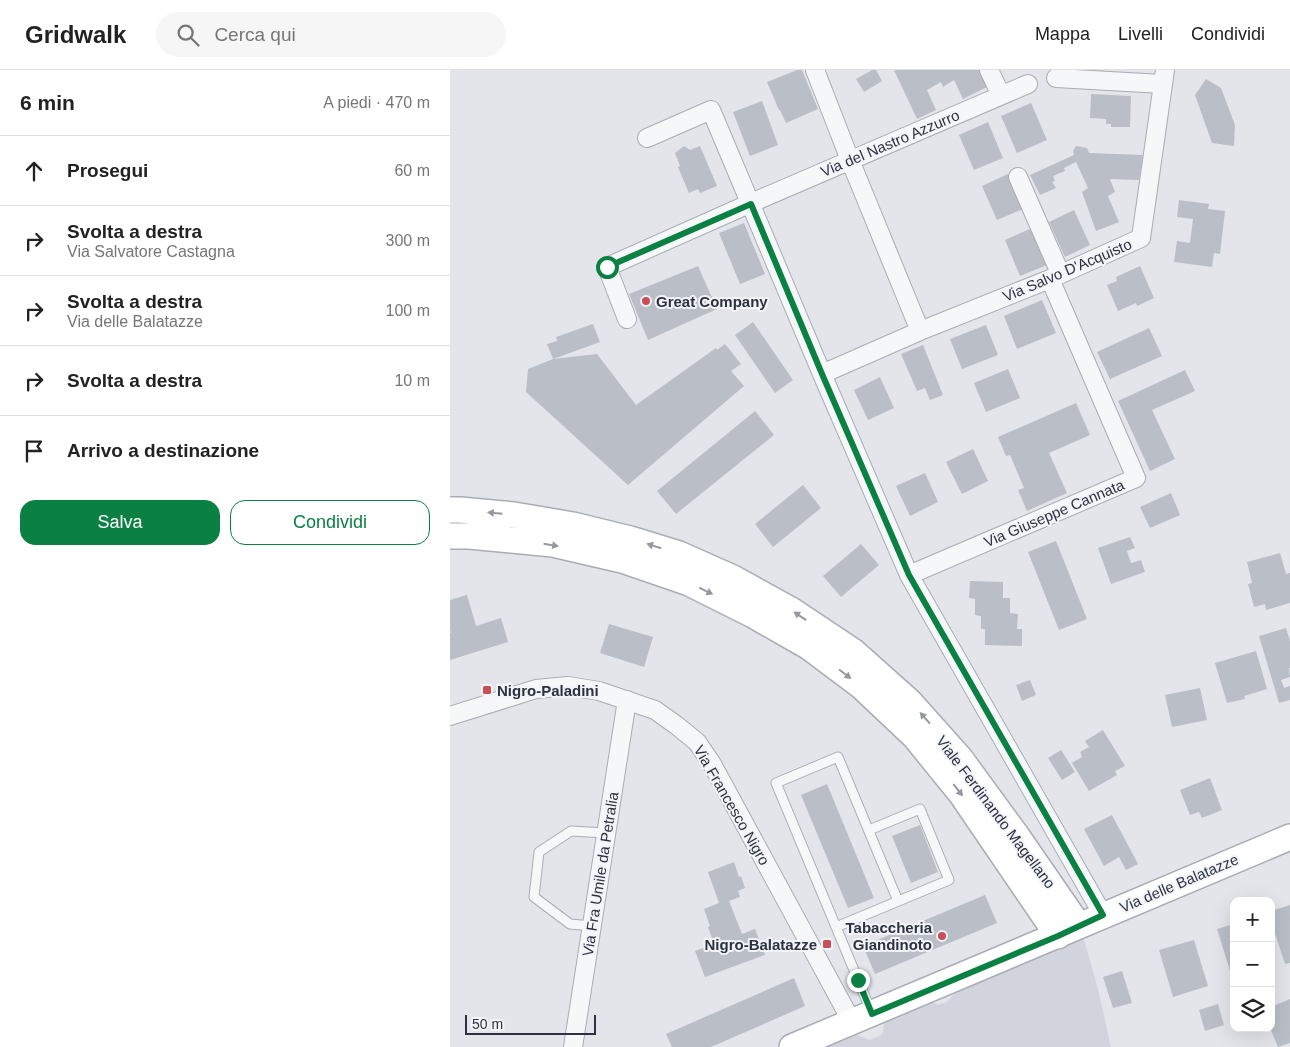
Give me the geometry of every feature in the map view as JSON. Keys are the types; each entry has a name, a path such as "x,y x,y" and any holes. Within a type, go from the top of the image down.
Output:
{"street":[{"path":"815,70 920,331"},
{"path":"989,70 1002,95"},
{"path":"1056,78 1164,77"},
{"name":"Via Salvo D'Acquisto","path":"822,374 1141,238 1164,77"},
{"name":"Via del Nastro Azzurro","path":"627,319 607,267 1028,84"},
{"path":"647,138 712,110 822,374 909,575 1103,915"},
{"path":"1018,177 1055,276"},
{"name":"Via Giuseppe Cannata","path":"909,575 1136,478 1055,276"},
{"name":"Viale Ferdinando Magellano","path":"450,510 514,515 573,525 630,539 679,554 724,574 799,615 854,652 910,702 960,758 1017,836 1068,931"},
{"name":"Viale Ferdinando Magellano","path":"450,536 552,544 622,560 689,583 753,615 809,647 861,686 915,737 1068,931"},
{"name":"Via Francesco Nigro","path":"450,716 536,690 568,686 599,691 655,710 676,725 697,742 712,764 862,1018"},
{"name":"Via Fra Umile da Petralia","path":"573,1047 627,700"},
{"name":"Via delle Balatazze","path":"792,1047 1290,837"}],"lane":[{"path":"862,1018 836,927 776,783 838,757 898,901"},
{"path":"836,927 949,880 920,809 869,830"},
{"path":"592,926 570,924 534,897 539,852 571,831 606,833"}],"shaded area":[{"path":"1083,936 1098,989 1111,1047 826,1047 855,1034 870,1040 882,1035 885,1021 932,1001 937,1005 947,1002 954,994"}],"building":[{"path":"797,70 802,70 818,109 786,123 767,82"},
{"path":"872,70 876,70 882,81 864,92 856,79"},
{"path":"894,70 981,70 989,86 963,99 954,80 943,87 941,82 927,90 936,110 917,119"},
{"path":"1206,79 1221,88 1235,125 1234,146 1212,143 1195,95"},
{"path":"1091,94 1131,96 1130,127 1111,127 1111,124 1106,124 1106,119 1090,118"},
{"path":"762,101 778,145 750,156 733,112"},
{"path":"1031,103 1047,140 1017,153 1001,116"},
{"path":"988,122 1003,158 974,170 959,135"},
{"path":"684,146 690,150 700,146 717,186 700,193 698,189 689,193 678,167 680,166 675,153"},
{"path":"1076,146 1087,148 1089,153 1143,155 1139,180 1110,179 1115,192 1108,196 1119,222 1096,231 1082,192 1088,188 1076,162 1064,168 1065,171 1053,176 1055,181 1052,182 1056,188 1040,195 1030,175 1074,155 1073,151"},
{"path":"1008,174 1023,209 997,220 982,186"},
{"path":"1179,200 1209,204 1208,209 1225,211 1220,254 1214,253 1212,267 1174,262 1177,241 1190,243 1193,219 1177,217"},
{"path":"1074,210 1090,245 1065,257 1049,222"},
{"path":"744,223 765,274 740,284 719,233"},
{"path":"1032,228 1047,265 1020,276 1005,240"},
{"path":"698,266 717,309 648,340 629,294"},
{"path":"1140,266 1154,298 1137,306 1136,303 1118,311 1107,285 1117,281 1116,277"},
{"path":"1042,300 1056,333 1017,349 1004,316"},
{"path":"753,322 793,380 775,393 735,335"},
{"path":"593,324 600,342 553,359 547,344 557,341 556,337"},
{"path":"986,325 998,355 962,369 950,339"},
{"path":"1149,328 1162,356 1110,379 1097,352"},
{"path":"725,344 741,364 731,371 744,386 628,485 526,392 528,369 553,359 597,354 636,405 716,348 717,350"},
{"path":"923,345 943,395 930,400 925,388 917,391 901,354"},
{"path":"1008,369 1020,398 986,412 974,383"},
{"path":"1185,370 1195,391 1152,410 1175,459 1150,471 1118,401"},
{"path":"880,377 894,408 868,420 854,390"},
{"path":"1076,403 1090,435 1049,453 1067,493 1027,511 1018,490 1024,488 1010,455 1006,456 998,437"},
{"path":"755,411 774,435 676,514 657,491"},
{"path":"973,449 988,481 962,494 946,462"},
{"path":"925,473 938,502 910,516 896,486"},
{"path":"803,485 821,508 773,547 755,524"},
{"path":"1171,493 1180,515 1150,528 1140,507"},
{"path":"1130,537 1135,548 1127,551 1131,563 1141,560 1145,572 1111,584 1098,548"},
{"path":"1056,541 1087,619 1059,630 1028,552"},
{"path":"861,544 879,565 841,597 823,576"},
{"path":"1280,553 1286,574 1290,573 1290,603 1266,610 1265,604 1254,607 1248,584 1252,583 1247,562"},
{"path":"970,581 1003,582 1003,598 1010,598 1010,613 1018,614 1017,629 1022,629 1022,646 985,645 985,629 981,629 981,616 975,615 975,599 969,598"},
{"path":"467,595 476,626 501,618 508,642 450,660 450,600"},
{"path":"609,624 653,637 644,667 600,653"},
{"path":"1286,628 1290,641 1290,677 1281,680 1284,688 1290,686 1290,700 1279,703 1259,636"},
{"path":"1256,651 1267,689 1244,696 1245,699 1227,703 1215,663"},
{"path":"1030,680 1036,695 1022,701 1016,685"},
{"path":"1200,688 1207,720 1172,727 1165,695"},
{"path":"1103,730 1125,766 1115,771 1117,775 1089,791 1072,763 1082,757 1080,752 1089,747 1085,741"},
{"path":"1061,750 1075,772 1062,780 1048,758"},
{"path":"1210,778 1222,810 1202,818 1199,812 1190,815 1180,790"},
{"path":"827,784 874,898 848,908 801,795"},
{"path":"1112,815 1138,864 1126,870 1119,857 1104,866 1084,829"},
{"path":"920,825 938,872 911,883 892,836"},
{"path":"734,862 745,888 738,891 740,897 729,901 742,934 755,929 765,955 705,977 695,951 714,944 704,909 719,903 708,872"},
{"path":"985,895 997,923 875,974 863,946"},
{"path":"1290,905 1290,963 1285,964 1275,933 1275,910"},
{"path":"1230,925 1230,971 1217,929"},
{"path":"1194,940 1208,986 1173,997 1159,950"},
{"path":"1122,971 1132,1003 1113,1008 1103,977"},
{"path":"794,978 805,1006 711,1047 672,1047 666,1034"},
{"path":"1290,999 1290,1043 1278,1047 1272,1032 1275,1032 1275,1005"},
{"path":"1218,1004 1224,1025 1205,1031 1199,1010"}],"place":[{"name":"Great Company","path":"646,301"},
{"name":"Nigro-Paladini","path":"487,690"},
{"name":"Tabaccheria Giandinoto","path":"942,936"},
{"name":"Nigro-Balatazze","path":"827,944"}],"route":[{"path":"607,267 751,204 909,575 1103,915 1058,936 872,1014 858,980"}]}
